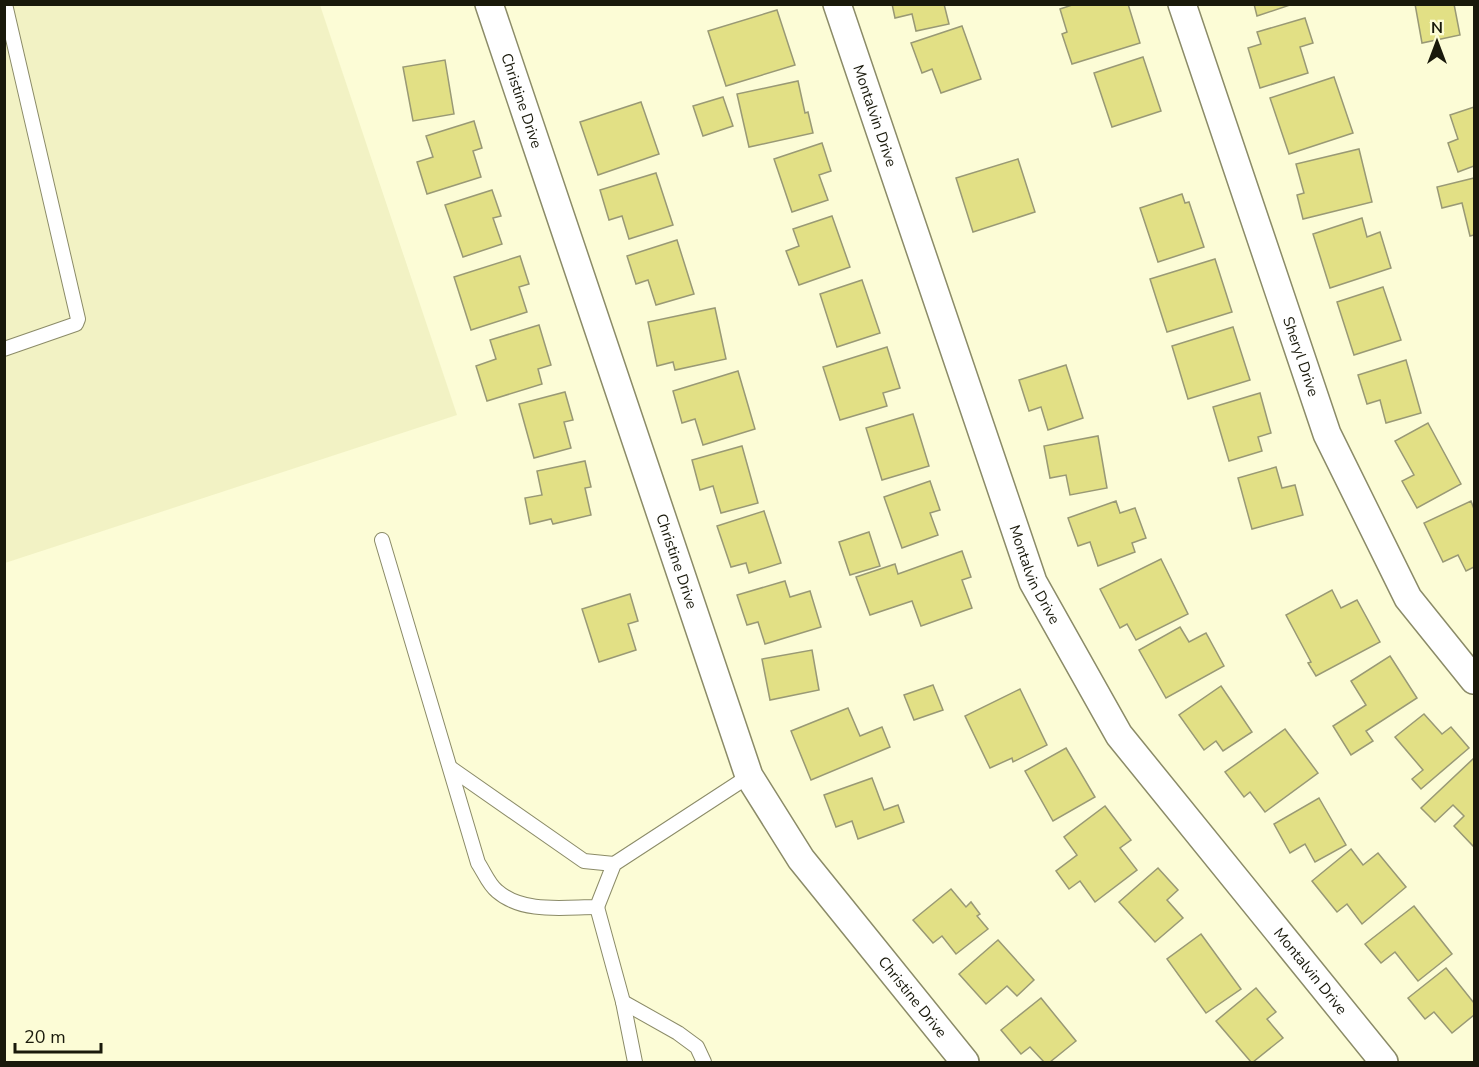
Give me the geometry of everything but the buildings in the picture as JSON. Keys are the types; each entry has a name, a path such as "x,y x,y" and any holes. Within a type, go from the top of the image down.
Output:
{"street":[{"name":"Christine Drive","path":"489,4 749,776 801,859 965,1062"},
{"name":"Montalvin Drive","path":"837,4 1033,582 1119,735 1384,1062"},
{"name":"Sheryl Drive","path":"1182,4 1327,434 1408,598 1474,681"}],"lane":[{"path":"4,349 76,324 78,319 5,4"},
{"path":"382,540 452,769 478,863 496,891 517,902 541,908 597,907"},
{"path":"452,769 584,861 614,864"},
{"path":"635,1062 597,907 614,864 749,776"},
{"path":"622,1002 678,1033 697,1047 704,1062"}],"shaded area":[{"path":"4,5 320,5 457,415 5,563"}]}
